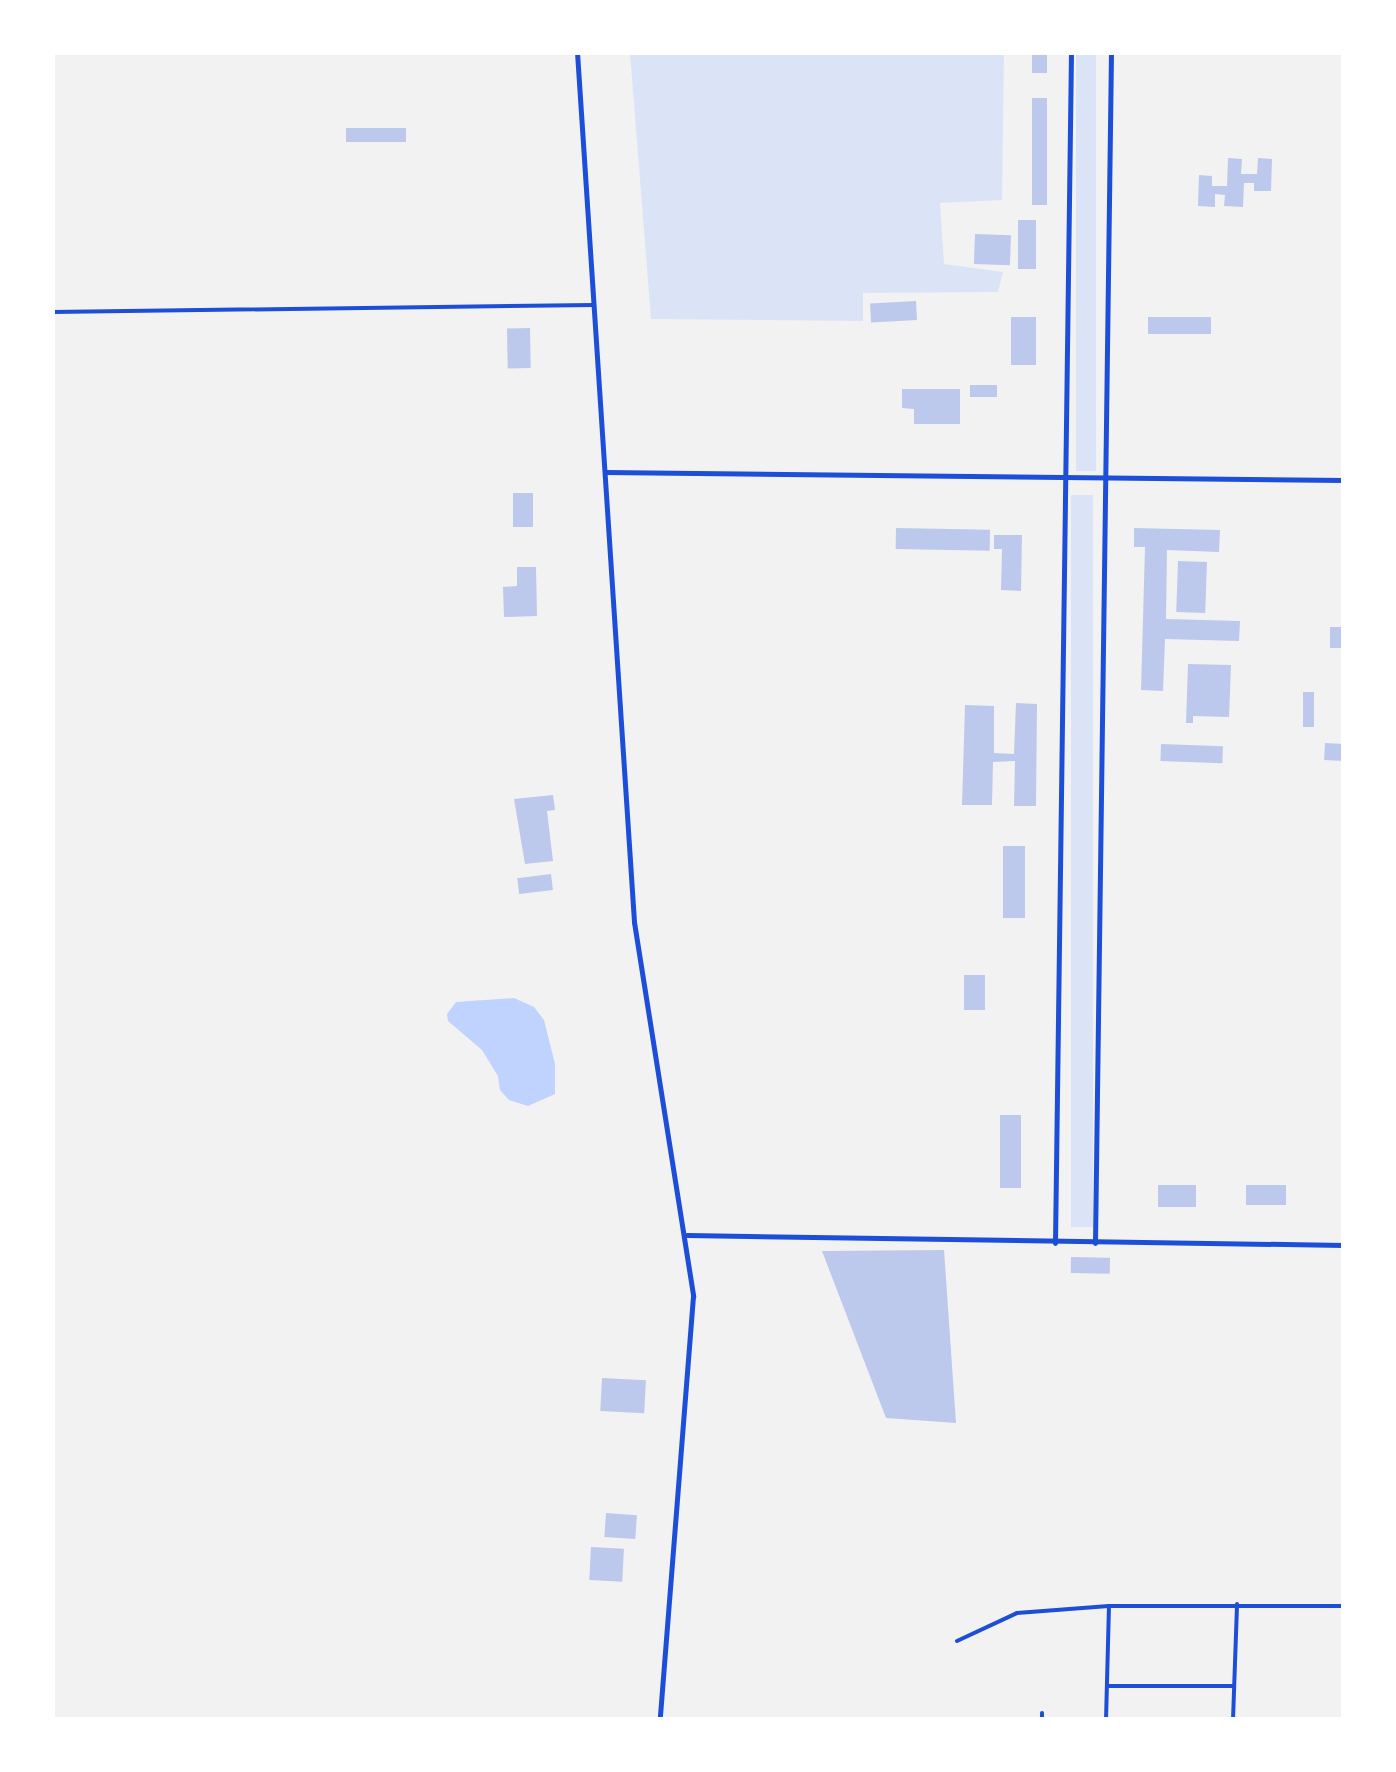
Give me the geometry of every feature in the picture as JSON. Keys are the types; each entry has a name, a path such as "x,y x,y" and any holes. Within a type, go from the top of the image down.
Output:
{"street":[{"path":"577,52 636,951 687,1235 693,1320 660,1720"},
{"path":"1055,1243 1071,52"},
{"path":"1095,1243 1111,52"},
{"path":"52,312 594,305"},
{"path":"605,472 1344,480"},
{"path":"687,1235 1344,1245"},
{"path":"1234,1720 1236,1604"},
{"path":"1106,1720 1109,1606"},
{"path":"957,1641 1017,1613 1109,1606 1344,1606"},
{"path":"1107,1686 1234,1686"}],"shaded area":[{"path":"630,53 1004,53 1002,200 940,203 944,264 1003,272 998,292 863,293 863,321 651,319"},
{"path":"1076,53 1096,53 1096,471 1076,471"},
{"path":"1071,495 1093,495 1093,1227 1071,1227"}],"water":[{"path":"514,998 534,1007 544,1020 555,1064 555,1094 528,1106 509,1100 500,1090 498,1076 482,1050 448,1021 447,1014 456,1002"}],"building":[{"path":"1032,52 1047,52 1047,73 1032,73"},
{"path":"1032,98 1047,98 1047,205 1032,205"},
{"path":"346,128 406,128 406,142 346,142"},
{"path":"1228,158 1242,159 1241,174 1257,174 1258,158 1272,159 1271,191 1254,191 1254,183 1244,183 1243,207 1224,206 1225,195 1215,194 1215,207 1198,206 1199,175 1212,176 1212,186 1227,186"},
{"path":"1018,220 1036,220 1036,269 1018,269"},
{"path":"975,234 1011,235 1010,265 974,264"},
{"path":"916,301 917,320 871,322 870,303"},
{"path":"1011,317 1036,317 1036,365 1011,365"},
{"path":"1148,317 1211,317 1211,334 1148,334"},
{"path":"507,328 530,328 531,368 508,368"},
{"path":"970,385 997,385 997,397 970,397"},
{"path":"902,389 960,389 960,424 914,424 914,409 902,408"},
{"path":"513,493 533,493 533,527 513,527"},
{"path":"896,528 990,530 990,551 896,549"},
{"path":"1134,528 1220,530 1219,552 1167,550 1166,619 1240,621 1239,641 1165,639 1163,691 1141,690 1145,547 1134,547"},
{"path":"994,535 1022,535 1021,591 1001,590 1002,549 994,549"},
{"path":"1178,561 1207,562 1205,613 1176,612"},
{"path":"517,567 536,567 537,616 504,617 503,587 517,586"},
{"path":"1330,627 1344,627 1344,648 1330,648"},
{"path":"1188,664 1231,665 1229,717 1193,716 1193,723 1186,723"},
{"path":"1303,692 1314,692 1314,727 1303,727"},
{"path":"1016,703 1037,704 1036,806 1014,806 1015,761 993,762 992,805 962,805 965,705 994,706 994,753 1014,754"},
{"path":"1325,743 1344,744 1343,761 1324,760"},
{"path":"1161,744 1223,746 1222,763 1160,761"},
{"path":"553,795 555,810 547,811 553,861 525,864 514,799"},
{"path":"1003,846 1025,846 1025,918 1003,918"},
{"path":"551,874 553,890 519,894 517,878"},
{"path":"964,975 985,975 985,1010 964,1010"},
{"path":"1000,1115 1021,1115 1021,1188 1000,1188"},
{"path":"1158,1185 1196,1185 1196,1207 1158,1207"},
{"path":"1246,1185 1286,1185 1286,1205 1246,1205"},
{"path":"944,1250 956,1423 886,1418 822,1251"},
{"path":"1071,1257 1110,1258 1110,1274 1071,1273"},
{"path":"602,1378 646,1380 644,1413 600,1411"},
{"path":"606,1513 637,1515 635,1539 604,1537"},
{"path":"591,1547 624,1549 622,1582 589,1580"}]}
